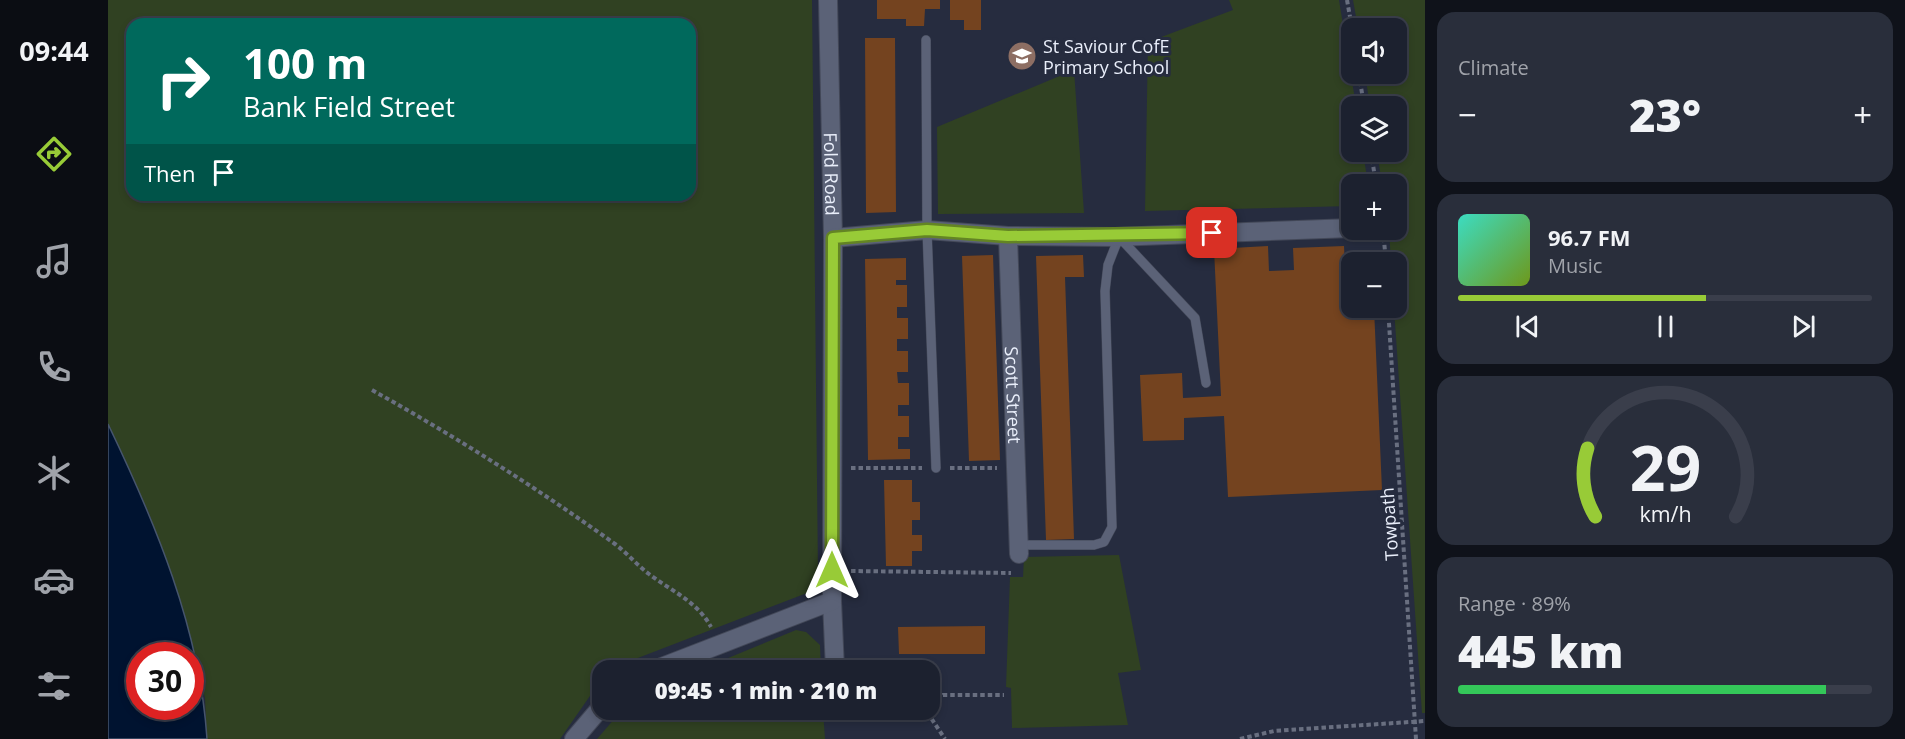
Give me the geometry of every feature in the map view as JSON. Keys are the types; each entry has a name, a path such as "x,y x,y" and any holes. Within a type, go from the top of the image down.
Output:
{"street":[{"name":"Fold Road","path":"828,0 833,238 832,601 835,660"},
{"path":"833,238 927,230 1008,236 1119,237 1341,228"},
{"name":"Scott Street","path":"1008,236 1019,550"},
{"path":"680,660 832,601"},
{"path":"574,739 592,718"}],"lane":[{"path":"926,40 927,230 936,468"},
{"path":"1019,550 1094,545 1104,542 1112,527 1105,291 1108,265 1119,237 1195,318 1206,383"}],"path":[{"path":"1347,0 1350,18"},
{"name":"Towpath","path":"1390,318 1416,739"},
{"path":"372,390 475,448 617,546 649,574 686,597 705,616 721,644"},
{"path":"832,570 1018,573 1019,550"},
{"path":"940,697 1004,695"},
{"path":"932,720 945,739"},
{"path":"1240,739 1274,731 1425,721"}],"green space":[{"path":"108,0 812,0 818,574 807,593 633,660 592,660 592,693 560,739 207,739 204,642 190,642 177,594 149,513 108,424"},
{"path":"1229,0 1339,0 1342,18 1341,84 1352,84 1354,96 1341,96 1341,162 1365,162 1366,174 1341,174 1341,206 1145,211 1148,42 1233,10"},
{"path":"1353,0 1425,0 1425,713 1422,713 1395,318 1407,318 1407,252 1390,252 1390,240 1407,240 1407,174 1380,174 1379,162 1407,162 1407,96 1368,96 1367,84 1407,84 1407,18 1356,18"},
{"path":"1074,70 1084,213 938,214 937,127"},
{"path":"1119,555 1141,670 1118,673 1128,725 1012,728 1011,688 1006,687 1010,577 1023,577 1024,557"},
{"path":"796,630 806,632 820,645 821,660 723,660"},
{"path":"613,720 824,720 825,739 597,739"}],"water":[{"path":"108,424 158,538 191,642 126,642 126,720 204,720 204,708 207,739 108,739"}],"building":[{"path":"877,0 940,0 940,9 925,9 924,26 906,26 906,19 877,19"},
{"path":"950,0 981,0 981,30 964,30 964,20 950,20"},
{"path":"865,38 895,38 896,212 866,213"},
{"path":"1268,246 1269,271 1294,270 1293,248 1344,246 1344,252 1341,252 1341,318 1374,318 1382,490 1228,497 1224,416 1184,418 1184,440 1143,441 1140,375 1182,373 1183,398 1221,396 1214,249"},
{"path":"993,255 1000,460 969,461 962,256"},
{"path":"1083,255 1084,277 1065,277 1074,539 1046,540 1036,256"},
{"path":"906,258 906,280 896,280 896,285 907,285 907,307 897,307 897,318 908,318 908,339 897,339 897,351 908,351 908,372 897,372 898,383 909,383 909,405 898,405 898,416 909,416 909,437 898,437 898,449 910,449 910,459 868,460 865,259"},
{"path":"884,480 912,480 912,502 920,502 920,520 912,520 912,535 922,535 922,551 912,551 912,566 886,566"},
{"path":"985,626 985,654 899,654 898,627"}],"place":[{"name":"St Saviour CofE Primary School","path":"1022,56"}],"route":[{"path":"832,570 833,238 927,230 1008,236 1115,237 1212,233"}]}
